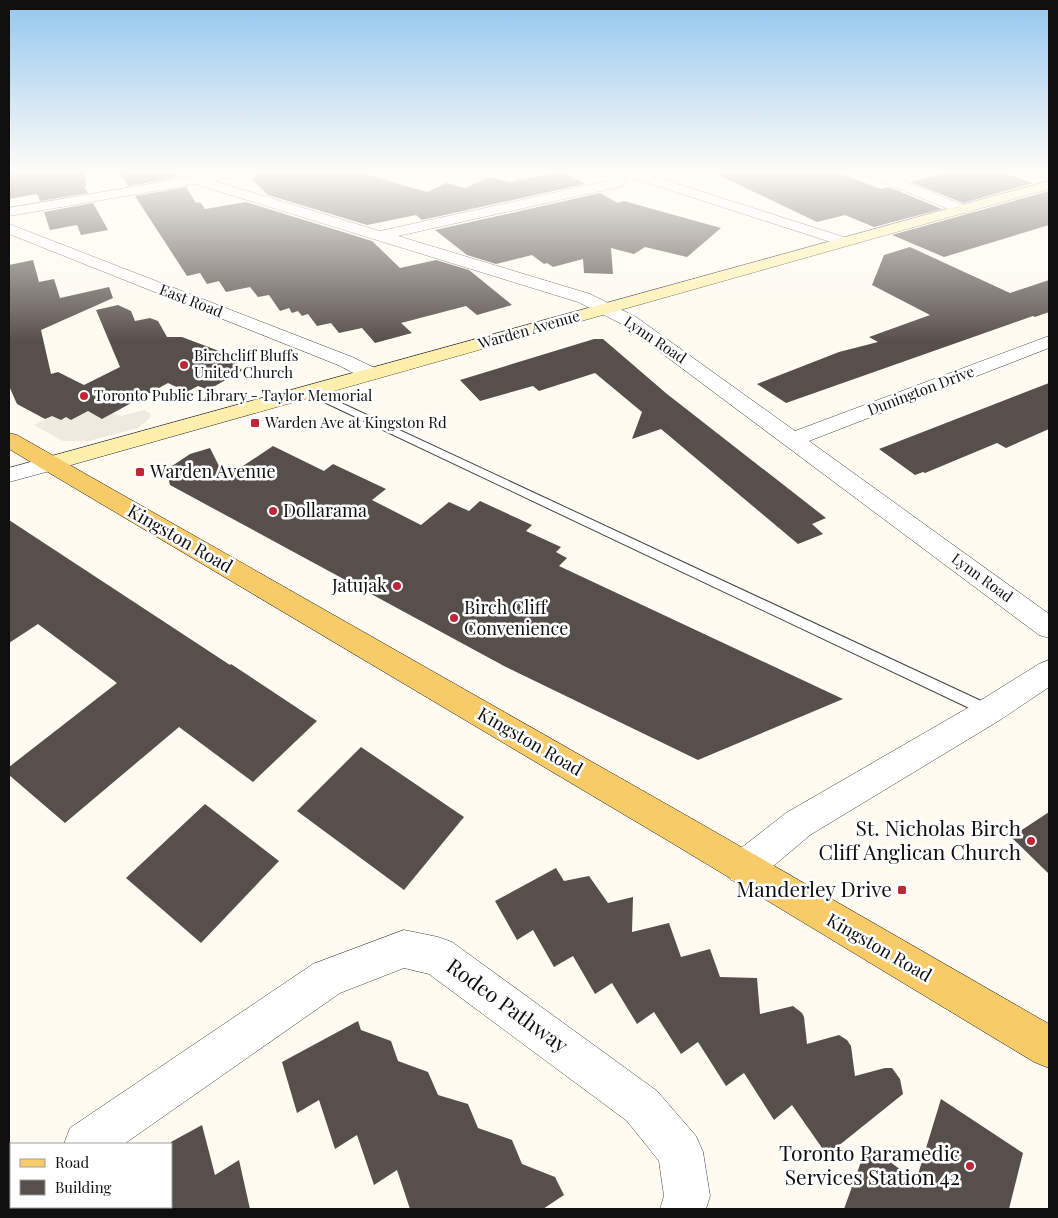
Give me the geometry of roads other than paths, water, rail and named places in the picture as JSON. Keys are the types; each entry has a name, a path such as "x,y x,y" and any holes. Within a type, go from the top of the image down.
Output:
{"main road":[{"name":"Warden Avenue","path":"49,464 893,229"},
{"name":"Kingston Road","path":"9,440 1049,1047"}],"street":[{"name":"East Road","path":"9,229 345,361 372,374"},
{"name":"Lynn Road","path":"354,229 584,298 630,320 1049,628"},
{"path":"377,236 410,229"},
{"path":"804,229 845,242"},
{"name":"Dunington Drive","path":"794,439 1049,342"},
{"name":"Warden Avenue","path":"9,475 49,464"},
{"path":"744,868 798,824 989,711 1049,672"},
{"name":"Rodeo Pathway","path":"87,1143 327,978 404,949 438,956 642,1106 680,1152 687,1196 683,1209"}],"lane":[{"path":"309,391 989,711"}],"place":[{"name":"Birchcliff Bluffs United Church","path":"184,365"},
{"name":"Toronto Public Library - Taylor Memorial","path":"84,396"},
{"name":"Warden Ave at Kingston Rd","path":"255,423"},
{"name":"Warden Avenue","path":"140,472"},
{"name":"Dollarama","path":"273,511"},
{"name":"Jatujak","path":"397,586"},
{"name":"Birch Cliff Convenience","path":"454,618"},
{"name":"St. Nicholas Birch Cliff Anglican Church","path":"1031,841"},
{"name":"Manderley Drive","path":"902,890"},
{"name":"Toronto Paramedic Services Station 42","path":"970,1166"}]}
